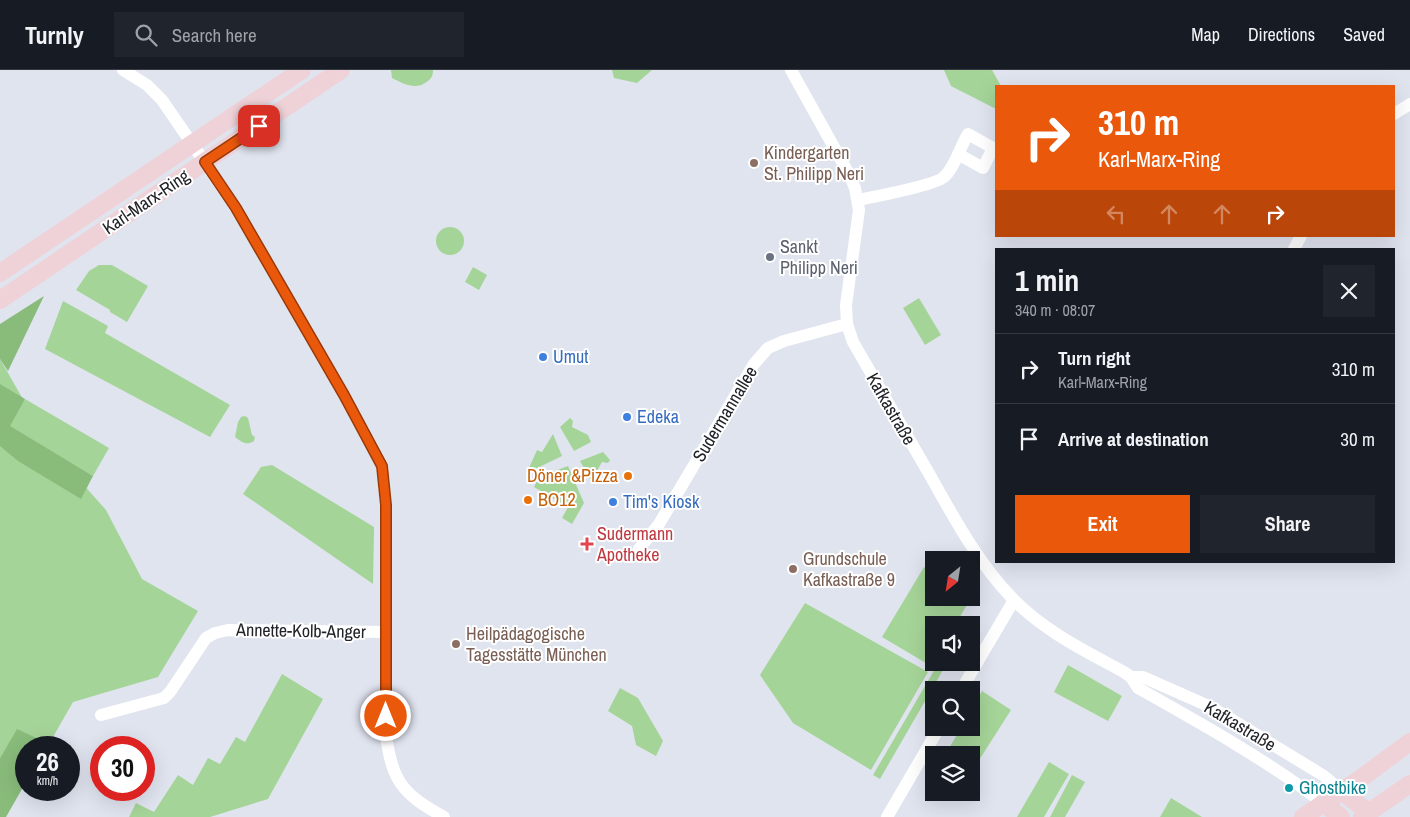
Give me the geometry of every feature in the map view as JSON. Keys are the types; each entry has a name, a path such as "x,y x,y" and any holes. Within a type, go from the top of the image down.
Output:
{"main road":[{"name":"Karl-Marx-Ring","path":"0,273 302,70"},
{"name":"Karl-Marx-Ring","path":"0,300 342,70"},
{"path":"1303,817 1410,742"},
{"path":"1342,791 1366,815 1410,784"},
{"path":"1323,803 1341,817"}],"street":[{"path":"123,70 147,85 162,100 236,208 381,463 386,505 386,735 389,759 394,772 407,792 444,817"},
{"name":"Kafkastraße","path":"790,70 850,176 858,200 859,210 846,305 847,324 853,342 964,534 986,568 1014,600 1041,623 1068,642 1131,677 1138,688 1231,740 1323,803"},
{"path":"1395,113 1410,104"},
{"path":"858,200 939,180 944,177 958,154"},
{"name":"Sudermannallee","path":"638,549 660,524 754,364 768,348 784,341 847,324"},
{"path":"966,681 1014,600"},
{"name":"Annette-Kolb-Anger","path":"101,715 164,698 206,638 215,633 228,630 385,632"},
{"name":"Kafkastraße","path":"1131,677 1143,677 1213,708 1324,776 1342,791"},
{"path":"887,817 934,736"}],"green space":[{"path":"391,70 433,70 429,80 419,86 414,86 392,78"},
{"path":"612,70 652,70 637,83 614,78"},
{"path":"944,70 992,70 1000,85 995,85 995,108 951,86"},
{"path":"450,227 460,231 464,241 460,251 450,255 440,251 436,241 440,231"},
{"path":"99,265 112,265 148,286 127,322 76,290 89,271"},
{"path":"473,267 487,275 479,290 465,282"},
{"path":"44,296 8,371 0,359 0,324"},
{"path":"919,298 941,335 925,345 903,308"},
{"path":"63,301 108,326 105,333 230,405 210,437 45,349"},
{"path":"0,359 24,401 25,399 109,448 93,476 57,455 106,510 142,579 198,611 158,677 73,702 54,736 31,736 17,730 0,758"},
{"path":"0,384 25,399 10,426 93,476 81,499 18,461 0,446"},
{"path":"245,416 248,418 252,435 255,437 254,441 249,443 242,442 235,437 238,422 241,417"},
{"path":"570,418 573,421 572,427 588,435 591,442 574,451 560,427"},
{"path":"553,434 562,456 531,471 529,468 537,450 542,452"},
{"path":"603,452 610,460 608,463 602,462 591,481 580,461"},
{"path":"272,465 374,527 373,584 243,494 261,467"},
{"path":"568,466 584,503 572,524 562,518 568,507 534,487 539,477"},
{"path":"924,567 925,606 966,606 960,616 925,616 925,662 882,637"},
{"path":"805,603 928,672 871,770 793,723 760,675"},
{"path":"1068,665 1122,696 1108,721 1054,692"},
{"path":"934,671 942,671 937,681 928,681"},
{"path":"282,674 323,699 268,799 210,817 129,817 136,803 154,812 178,775 193,785 208,758 220,764 236,737 245,742"},
{"path":"925,686 925,701 880,779 873,775"},
{"path":"620,688 638,698 663,741 656,756 636,745 632,726 608,711"},
{"path":"982,691 1011,710 980,759 980,746 950,746 956,736 980,736 980,694"},
{"path":"17,729 32,736 15,736 15,801 6,817 0,817 0,758"},
{"path":"1049,762 1069,774 1044,817 1017,817"},
{"path":"1072,775 1085,782 1065,817 1050,817"},
{"path":"1171,798 1202,817 1160,817"}],"place":[{"name":"Kindergarten St. Philipp Neri","path":"754,163"},
{"name":"Sankt Philipp Neri","path":"770,257"},
{"name":"Umut","path":"543,357"},
{"name":"Edeka","path":"627,417"},
{"name":"Döner &Pizza","path":"628,476"},
{"name":"BO12","path":"528,500"},
{"name":"Tim's Kiosk","path":"613,502"},
{"name":"Sudermann Apotheke","path":"587,544"},
{"name":"Grundschule Kafkastraße 9","path":"793,569"},
{"name":"Heilpädagogische Tagesstätte München","path":"456,644"},
{"name":"Ghostbike","path":"1289,788"}],"route":[{"path":"259,126 205,162 236,208 344,395 382,466 386,490 386,716"}]}
